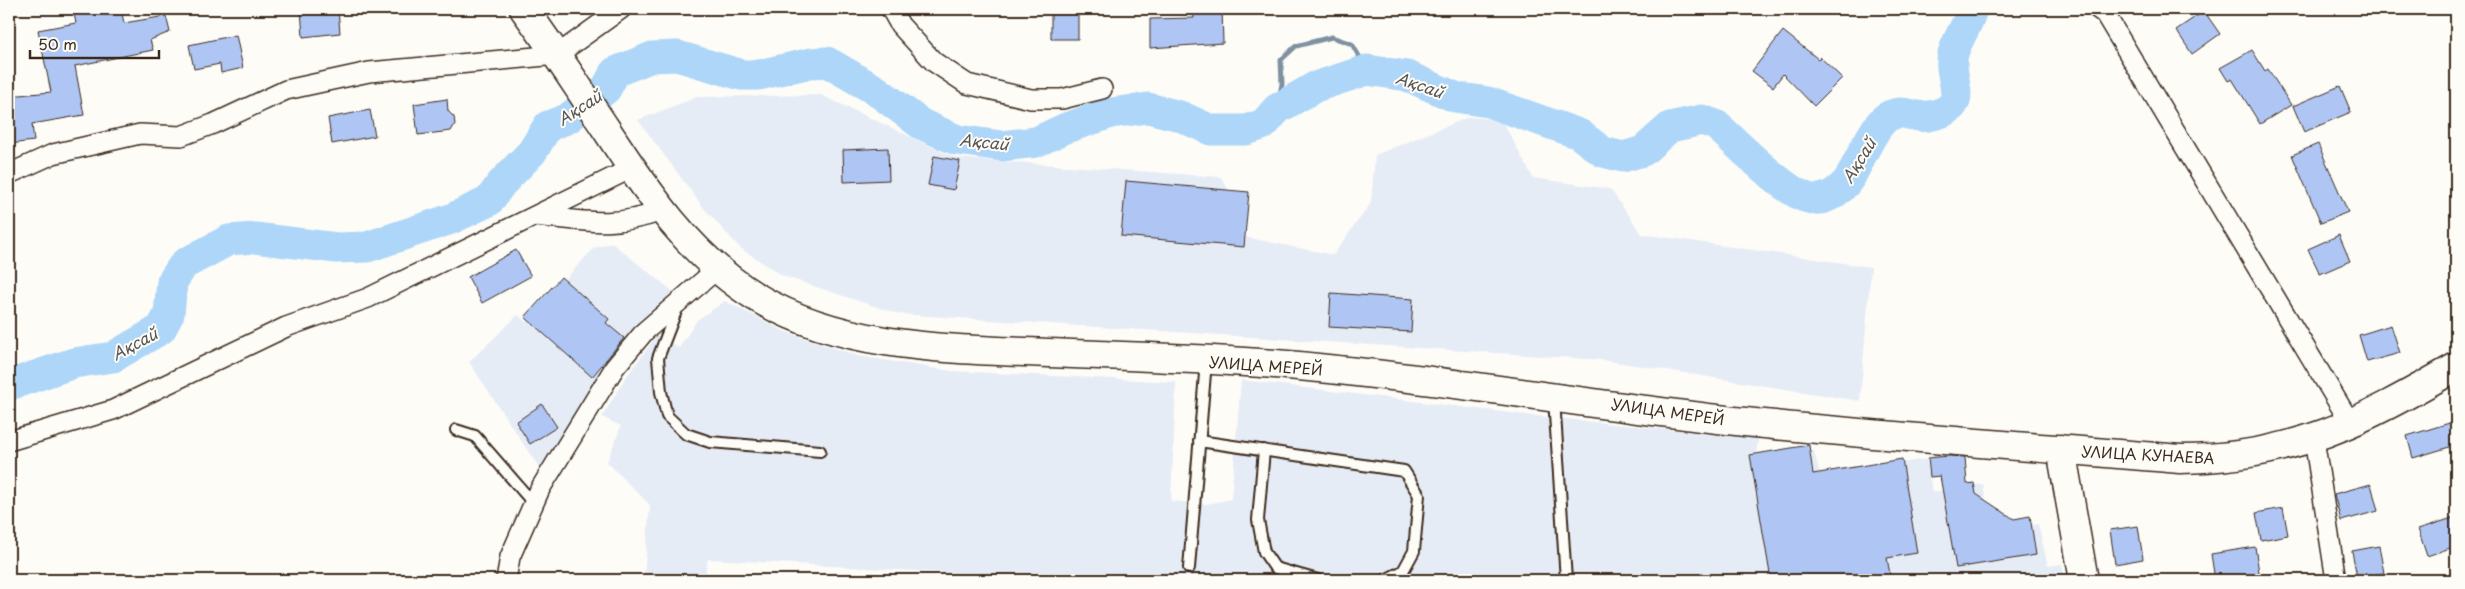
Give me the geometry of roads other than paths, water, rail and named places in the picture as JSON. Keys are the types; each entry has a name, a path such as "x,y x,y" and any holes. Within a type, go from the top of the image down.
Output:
{"main road":[{"name":"УЛИЦА МЕРЕЙ","path":"524,9 557,54 630,169 662,211 717,270 758,298 800,318 844,332 897,342 964,349 1206,360 1362,372 1742,421 2061,449"},
{"name":"УЛИЦА КУНАЕВА","path":"2061,449 2180,459 2218,459 2250,455 2314,439 2350,424 2393,404 2456,367"},
{"path":"2061,449 2084,580"}],"street":[{"path":"9,174 53,154 140,134 181,136 213,124 286,90 369,72 557,54 621,9"},
{"path":"892,9 900,25 934,62 967,84 1031,99 1062,99 1102,89"},
{"path":"2098,9 2105,14 2350,424"},
{"path":"9,441 113,410 286,327 368,298 630,169"},
{"path":"536,216 606,223 637,220 662,211"},
{"path":"506,580 510,557 540,489 615,367 645,331 717,270"},
{"path":"2314,439 2336,580"}],"lane":[{"path":"679,303 658,358 660,392 667,416 686,434 710,442 820,451"},
{"path":"1189,568 1206,360"},
{"path":"1554,396 1566,580"},
{"path":"456,430 475,436 534,504"},
{"path":"1199,441 1404,471 1419,495 1414,551 1403,571 1385,580"},
{"path":"1264,450 1258,520 1264,552 1275,568 1318,580"}],"waterway":[{"name":"Ақсай","path":"9,385 74,363 113,357 161,329 169,314 172,282 184,264 229,240 255,238 337,248 367,247 451,219 489,201 501,184 532,152 548,126 567,119 606,89 615,72 652,57 677,56 742,75 759,75 811,63 827,62 877,91 921,124 957,140 1002,146 1036,142 1066,128 1111,113 1148,108 1180,116 1211,130 1246,130 1264,124 1277,109 1315,87 1367,70 1407,76 1455,97 1488,102 1579,134 1603,152 1623,157 1643,151 1670,127 1702,120 1716,125 1760,166 1798,194 1808,198 1822,199 1835,193 1850,178 1873,134 1887,117 1898,113 1928,116 1943,112 1951,107 1955,100 1956,92 1952,64 1953,54 1972,9"},
{"path":"1277,109 1282,84 1281,60 1296,46 1332,37 1352,44 1367,70"}]}
